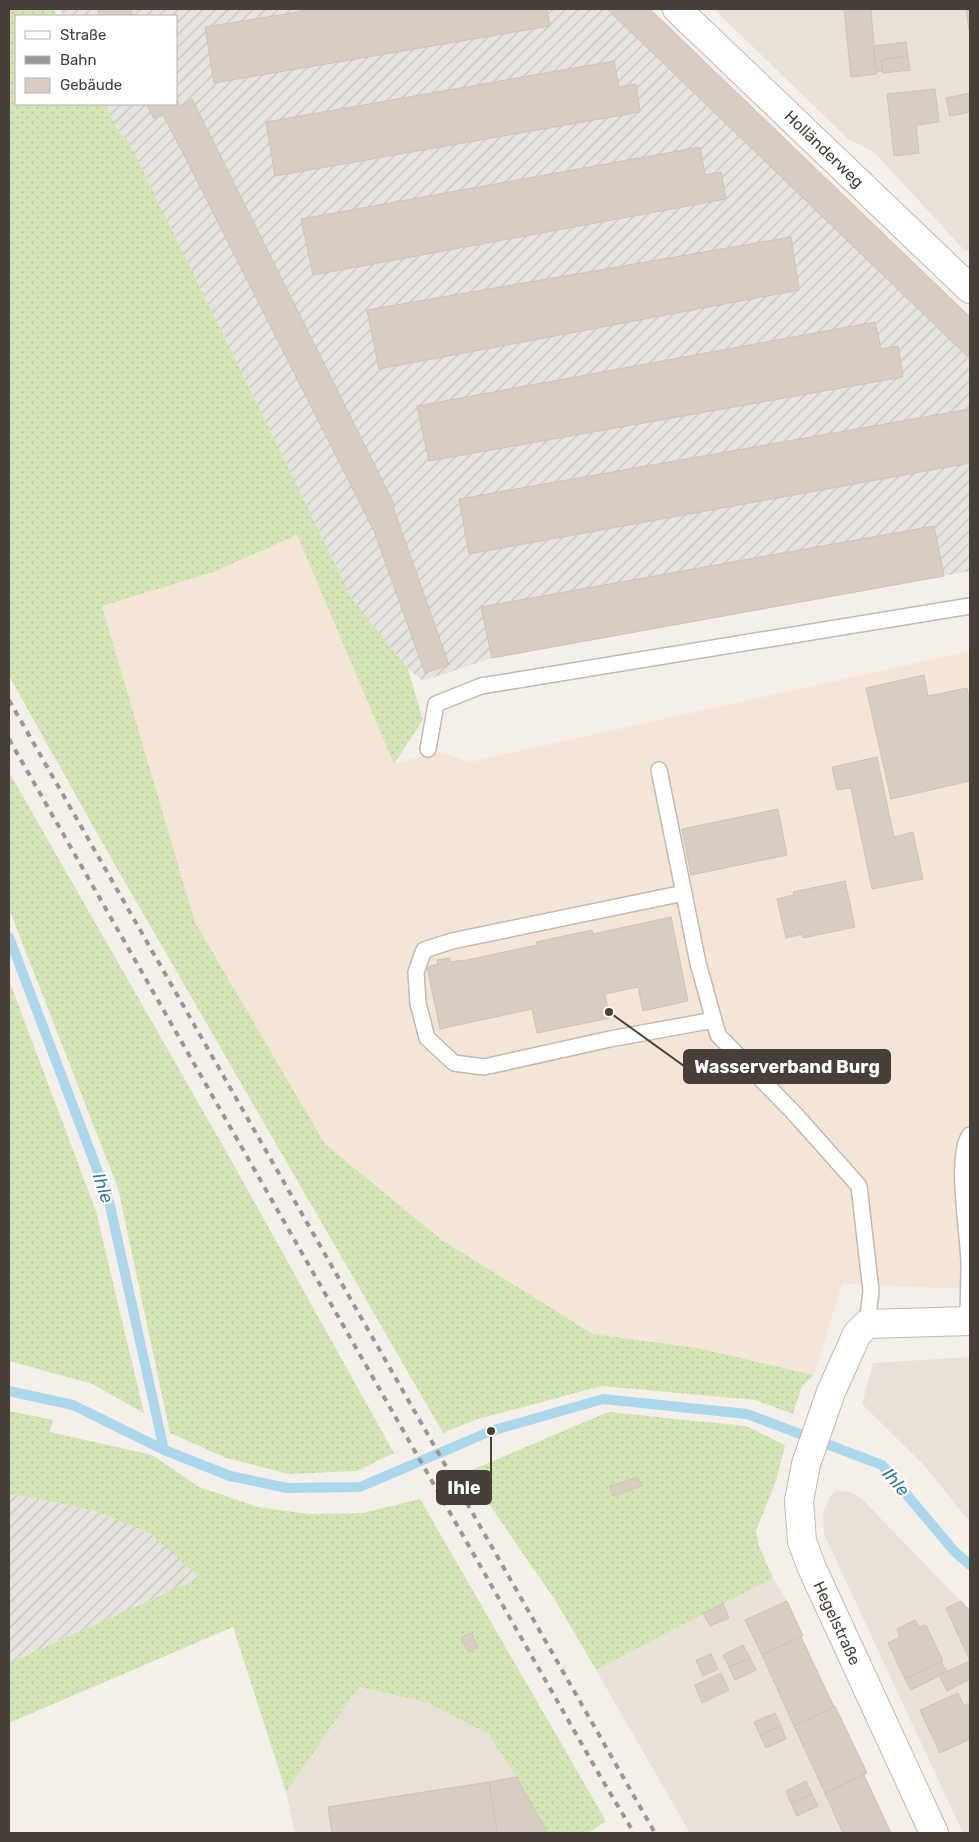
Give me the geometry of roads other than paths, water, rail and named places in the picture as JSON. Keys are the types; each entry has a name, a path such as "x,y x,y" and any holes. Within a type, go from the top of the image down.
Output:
{"street":[{"name":"Holländerweg","path":"677,9 970,289"},
{"path":"867,1324 969,1322"},
{"name":"Hegelstraße","path":"867,1324 857,1334 827,1402 806,1464 799,1501 802,1541 811,1566 934,1833"}],"lane":[{"path":"428,749 436,704 481,686 970,606"},
{"path":"659,770 698,963 718,1036 795,1114 859,1186 871,1291 867,1324"},
{"path":"684,893 460,940 424,950 416,972 418,1003 427,1038 454,1063 484,1067 610,1039 714,1020"},
{"path":"969,1322 970,1263 963,1156 970,1135"}],"waterway":[{"name":"Ihle","path":"9,937 109,1201 164,1450 230,1476 287,1488 360,1487 491,1431 603,1399 747,1414 882,1465 954,1551 970,1565"},
{"name":"Ihle","path":"9,1391 73,1405 164,1450"}],"railway":[{"path":"9,700 655,1833"},
{"path":"9,739 634,1833"}],"place":[{"name":"Wasserverband Burg","path":"609,1012"},
{"name":"Ihle","path":"491,1431"}]}
